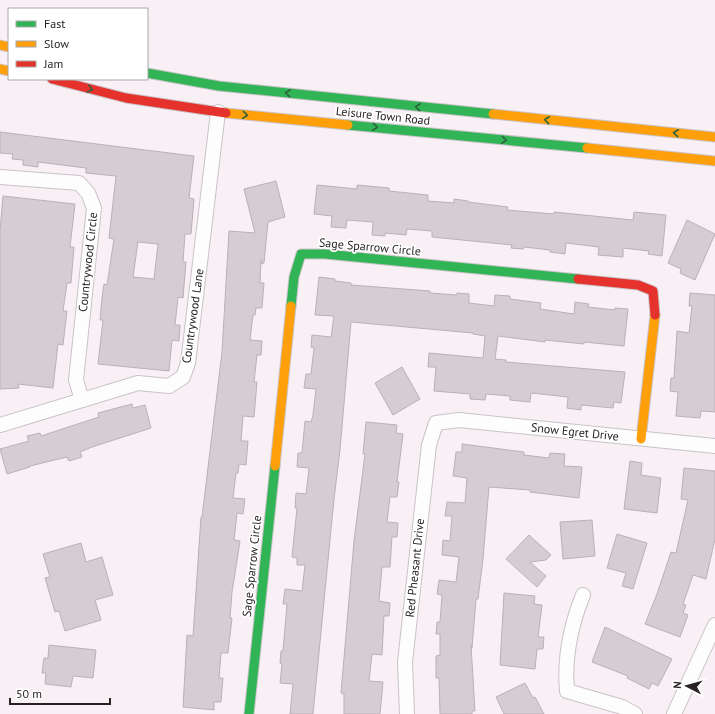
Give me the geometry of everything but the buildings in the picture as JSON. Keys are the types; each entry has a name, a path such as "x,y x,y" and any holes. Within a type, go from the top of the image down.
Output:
{"main road":[{"name":"Leisure Town Road","path":"148,73 219,86 715,137"},
{"name":"Leisure Town Road","path":"56,80 126,98 218,112 715,161"},
{"name":"Sage Sparrow Circle","path":"249,714 294,277 301,254 325,254 638,285 653,291 655,314 641,439"}],"street":[{"name":"Countrywood Lane","path":"0,425 138,383 168,386 183,377 188,363 218,112"},
{"name":"Countrywood Circle","path":"0,176 79,184 88,194 94,208 76,380 82,400"},
{"name":"Snow Egret Drive","path":"436,424 459,420 715,446"},
{"name":"Red Pheasant Drive","path":"407,714 405,662 429,445 436,424"},
{"path":"583,595 573,620 566,673 567,691 622,707 635,714"},
{"path":"674,714 715,625"}],"traffic: fast":[{"path":"148,73 219,86 493,114"},
{"path":"348,125 587,148"},
{"path":"291,306 294,277 301,254 325,254 578,279"},
{"path":"249,714 275,466"}],"traffic: slow":[{"path":"0,45 8,47"},
{"path":"0,69 8,71"},
{"path":"226,113 348,125"},
{"path":"493,114 715,137"},
{"path":"587,148 715,161"},
{"path":"275,466 291,306"},
{"path":"641,439 655,315"}],"traffic: jam":[{"path":"56,80 126,98 226,113"},
{"path":"578,279 638,285 653,291 655,315"}]}
